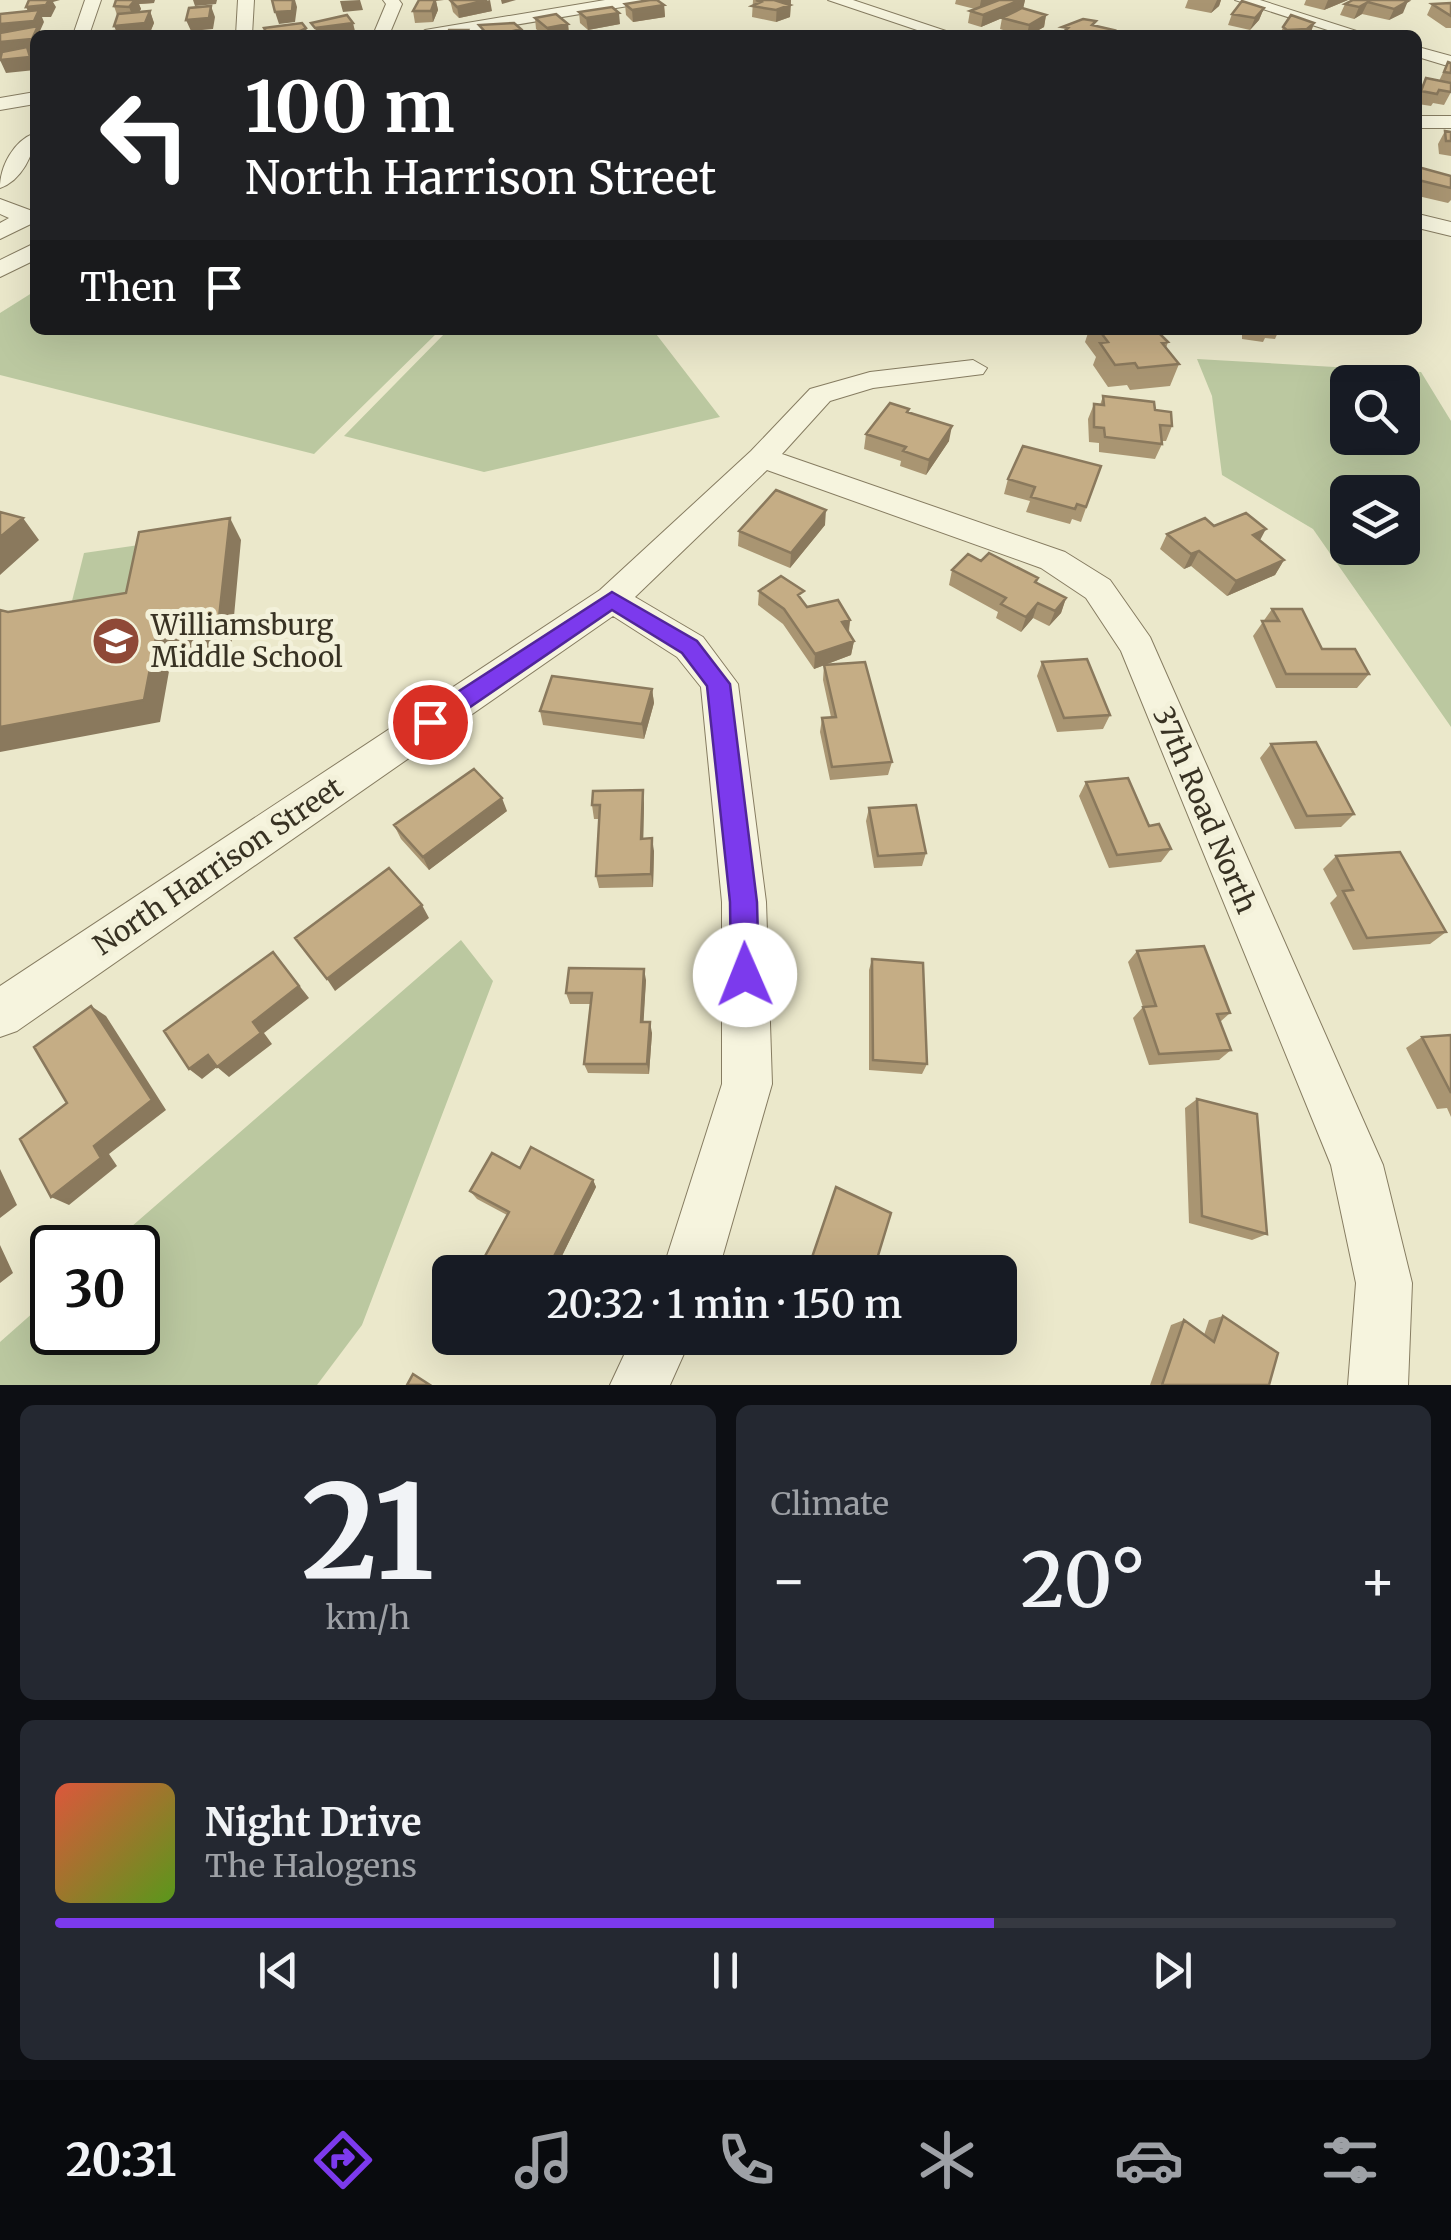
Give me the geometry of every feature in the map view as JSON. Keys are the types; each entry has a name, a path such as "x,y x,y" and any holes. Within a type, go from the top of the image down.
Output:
{"street":[{"path":"83,30 93,0"},
{"path":"244,30 246,0"},
{"path":"383,30 394,4 391,0"},
{"path":"452,30 634,0"},
{"path":"836,0 934,30"},
{"path":"1244,0 1343,30"},
{"path":"499,6 513,19"},
{"path":"1422,53 1451,62"},
{"path":"0,104 30,99"},
{"path":"1422,122 1451,122"},
{"path":"4,179 30,145"},
{"path":"4,179 30,181"},
{"path":"0,206 30,216"},
{"path":"0,232 30,217"},
{"path":"1422,221 1451,229"},
{"path":"0,270 30,253"},
{"name":"North Harrison Street","path":"0,1014 612,600 762,458 820,395 870,380 973,368"},
{"name":"37th Road North","path":"762,458 1053,560 1098,589 1137,647 1357,1166 1384,1282 1378,1385"},
{"path":"612,600 690,647 718,684 726,744 744,902 747,1084 695,1255"},
{"path":"640,1385 654,1355"}],"green space":[{"path":"30,294 30,335 435,335 314,454 0,375 0,313"},
{"path":"443,335 657,335 720,417 484,472 344,436"},
{"path":"1197,359 1330,367 1330,455 1420,455 1421,372 1451,421 1451,727 1338,565 1420,565 1420,475 1330,475 1330,553 1313,529 1222,475 1212,396"},
{"path":"139,545 126,608 68,617 84,553"},
{"path":"461,940 493,981 362,1325 317,1385 0,1385 0,1342 30,1315 30,1355 160,1355 160,1225 133,1225"}],"building":[{"path":"29,0 49,0 46,5 26,7"},
{"path":"116,0 135,0 129,7 114,6"},
{"path":"272,0 293,0 292,11 275,12"},
{"path":"419,0 435,0 431,11 413,11"},
{"path":"450,0 487,0 457,7"},
{"path":"650,0 664,5 632,10 625,4"},
{"path":"756,0 780,0 777,1 790,5 776,10 752,6 761,2"},
{"path":"999,0 1020,0 983,15 970,11"},
{"path":"1353,0 1408,1 1394,9 1368,2 1359,7 1345,4"},
{"path":"1242,1 1264,8 1255,18 1232,14"},
{"path":"1451,3 1451,16 1432,4"},
{"path":"211,6 209,18 186,20 189,8"},
{"path":"612,7 619,13 586,18 579,12"},
{"path":"1022,8 1046,15 1029,25 1002,18"},
{"path":"39,10 34,21 0,24 0,14"},
{"path":"150,11 145,23 114,26 118,14"},
{"path":"556,14 568,24 547,28 535,18"},
{"path":"347,15 353,23 315,28 311,23"},
{"path":"1291,15 1314,23 1307,29 1287,30 1283,27"},
{"path":"1083,19 1114,30 1066,30 1068,28 1062,27"},
{"path":"302,23 306,28 265,30"},
{"path":"514,23 521,29 484,30 479,25"},
{"path":"38,26 30,30 30,39 0,42 0,33"},
{"path":"27,47 30,57 0,60 2,52"},
{"path":"1426,78 1451,83 1451,92 1439,90 1437,94 1422,88"},
{"path":"1422,168 1451,176 1451,188 1422,181"},
{"path":"1103,335 1161,335 1168,342 1162,343 1179,364 1138,368 1135,363 1115,365 1100,343 1108,342"},
{"path":"1103,396 1154,402 1155,410 1171,412 1172,426 1160,425 1162,444 1105,437 1104,428 1094,427 1094,404 1104,405"},
{"path":"890,403 952,426 929,460 903,451 906,447 866,434"},
{"path":"1023,446 1101,466 1086,507 1077,504 1075,509 1031,497 1035,487 1008,479"},
{"path":"776,490 826,510 791,553 739,531"},
{"path":"0,512 23,518 0,537"},
{"path":"1246,513 1266,529 1253,535 1284,560 1236,581 1199,551 1191,554 1167,534 1205,518 1214,526"},
{"name":"Williamsburg Middle School","path":"230,518 218,627 156,638 144,700 0,727 0,610 8,612 126,593 139,532"},
{"path":"989,553 1038,578 1035,582 1066,598 1055,611 1038,603 1026,617 1001,604 1006,598 952,570 968,554 981,561"},
{"path":"781,576 804,591 798,595 807,607 838,600 850,620 842,622 854,641 815,654 784,609 759,591"},
{"path":"1272,609 1302,609 1322,649 1355,649 1369,674 1286,674 1262,621 1279,621"},
{"path":"1087,659 1110,715 1064,718 1042,662"},
{"path":"865,662 892,762 832,767 822,718 836,717 824,665"},
{"path":"552,676 652,689 642,724 540,711"},
{"path":"1316,742 1354,814 1307,816 1271,744"},
{"path":"474,769 502,798 423,857 394,825"},
{"path":"1128,778 1149,826 1159,824 1171,849 1117,855 1086,782"},
{"path":"643,790 641,839 652,838 651,874 596,876 600,805 592,805 593,791"},
{"path":"916,805 926,853 878,856 869,808"},
{"path":"1400,852 1446,932 1367,938 1343,891 1353,890 1336,856"},
{"path":"389,868 422,905 327,979 295,938"},
{"path":"1204,946 1230,1013 1217,1014 1231,1050 1159,1054 1143,1007 1156,1006 1137,951"},
{"path":"273,952 299,986 253,1022 261,1033 217,1067 208,1055 189,1069 164,1031"},
{"path":"872,959 923,963 927,1064 873,1060"},
{"path":"569,968 644,969 641,1022 650,1022 647,1064 584,1064 592,993 566,993"},
{"path":"91,1006 152,1100 94,1146 101,1158 51,1197 20,1139 67,1103 34,1047"},
{"path":"1451,1035 1451,1093 1422,1037"},
{"path":"1197,1099 1257,1114 1267,1234 1202,1216"},
{"path":"531,1147 593,1180 555,1255 486,1255 509,1212 470,1191 492,1153 520,1168"},
{"path":"836,1187 891,1213 878,1255 813,1255"},
{"path":"1223,1316 1278,1353 1269,1385 1162,1385 1184,1320 1214,1342"},
{"path":"413,1374 430,1385 407,1385"}],"place":[{"name":"Williamsburg Middle School","path":"116,641"}],"route":[{"path":"430,722 612,600 690,647 718,684 744,902 745,975"}]}
